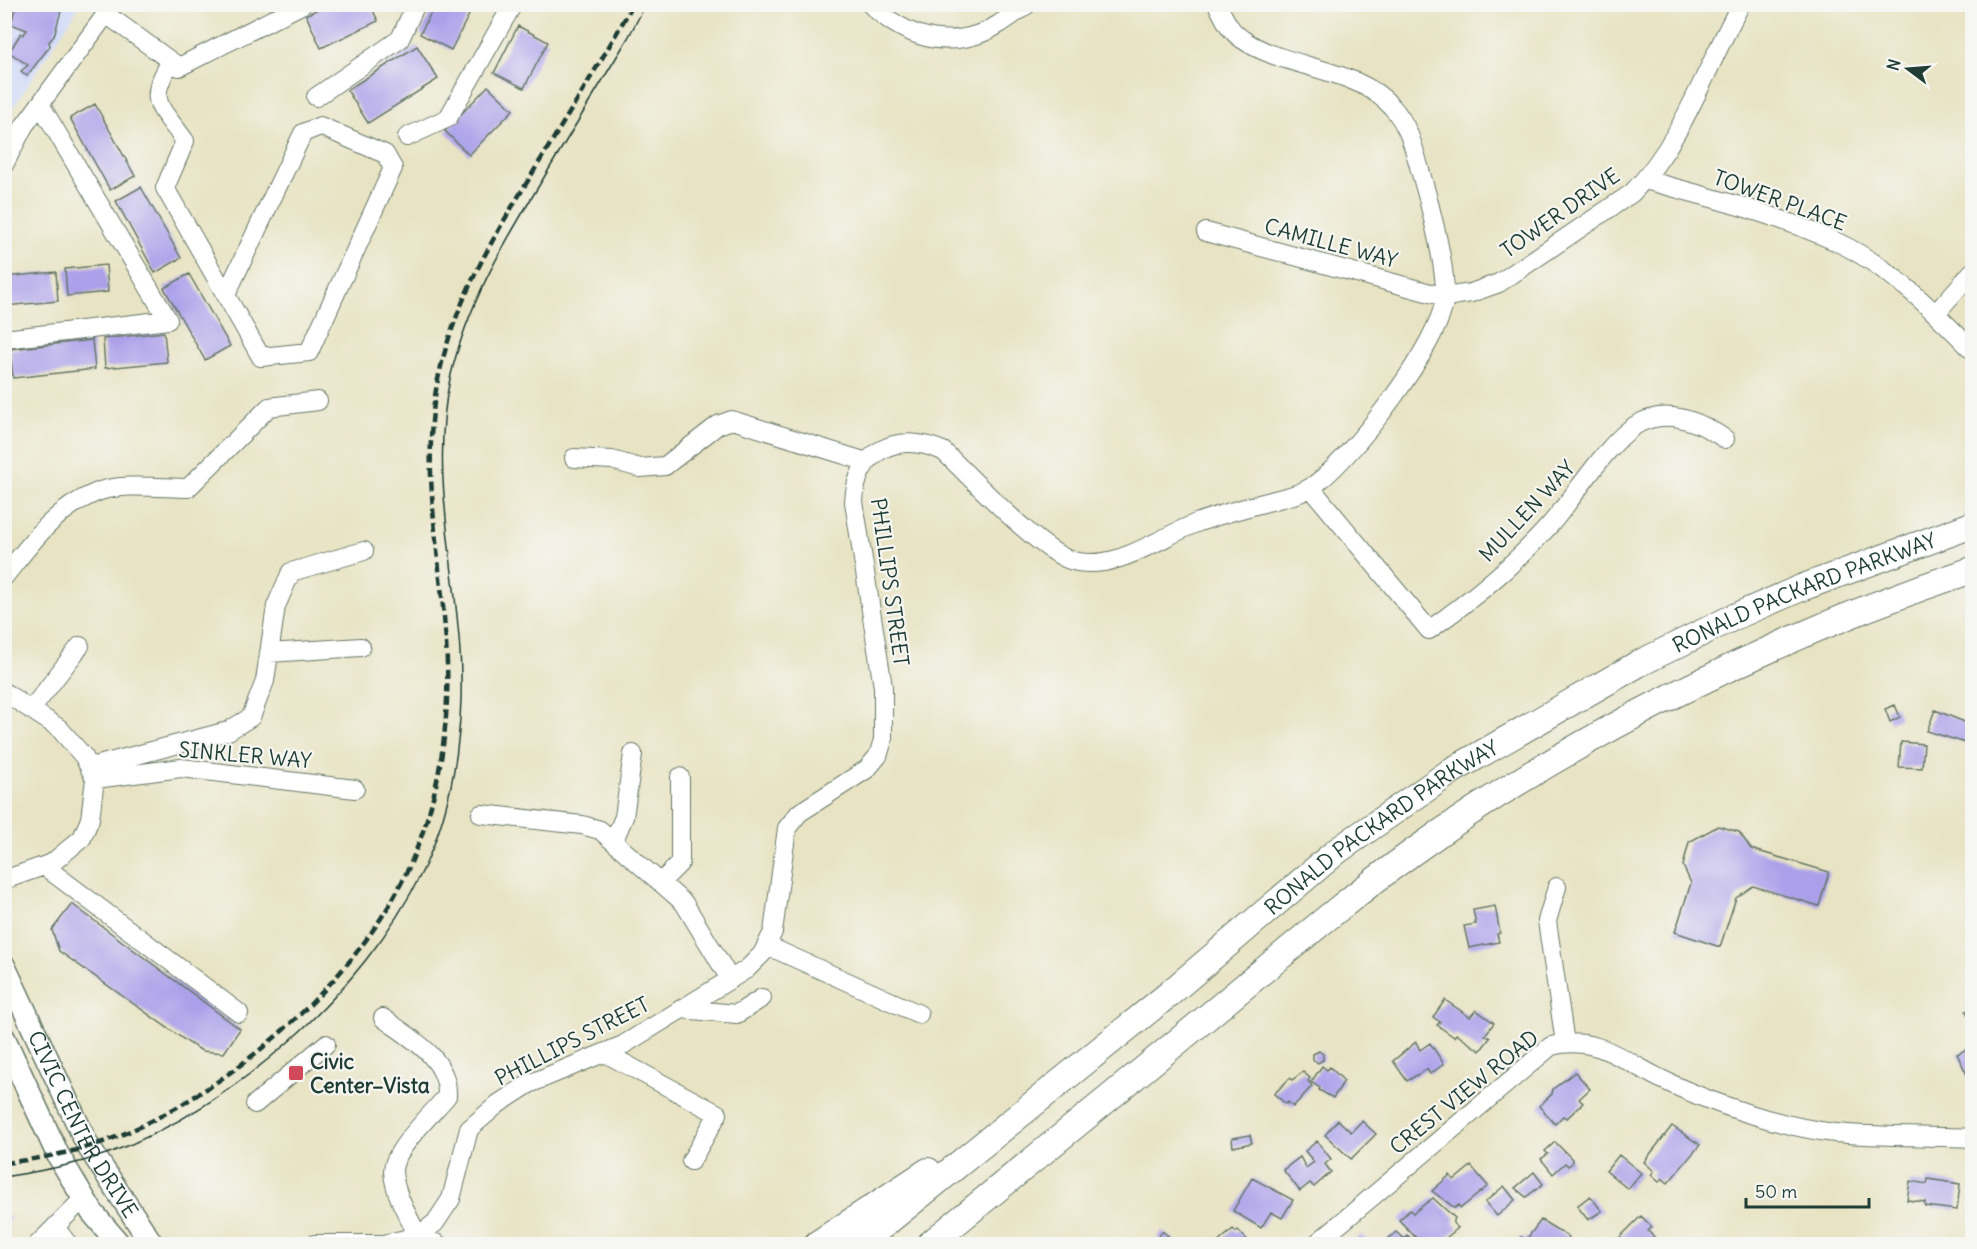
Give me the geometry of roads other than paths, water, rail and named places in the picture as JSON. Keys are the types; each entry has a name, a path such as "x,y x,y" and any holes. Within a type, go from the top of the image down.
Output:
{"highway":[{"name":"RONALD PACKARD PARKWAY","path":"860,1245 1169,994 1337,851 1453,770 1638,664 1734,617 1801,588 1972,525"},
{"name":"RONALD PACKARD PARKWAY","path":"930,1245 1337,908 1415,850 1484,804 1619,725 1701,682 1830,624 1910,591 1972,570"},
{"path":"817,1245 882,1199 1010,1121"}],"main road":[{"name":"CIVIC CENTER DRIVE","path":"4,966 88,1146 152,1245"},
{"name":"CIVIC CENTER DRIVE","path":"4,1038 58,1155 84,1198 118,1245"}],"street":[{"path":"4,165 24,126 110,9 179,67 303,4"},
{"path":"316,97 400,39 416,4"},
{"path":"407,137 448,118 513,4"},
{"path":"870,4 889,22 906,31 946,40 977,35 1028,4"},
{"path":"574,458 612,460 640,468 665,466 718,425 732,420 867,462 884,448 900,442 922,443 943,451 1047,548 1069,560 1092,565 1117,559 1197,523 1311,488 1333,468 1365,431 1416,365 1436,327 1445,297 1442,265 1421,171 1407,128 1392,106 1366,87 1266,51 1242,39 1229,27 1217,4"},
{"name":"TOWER DRIVE","path":"1445,297 1471,293 1499,283 1632,193 1670,147 1741,4"},
{"path":"171,61 157,85 156,101 185,141 165,188 261,357 309,352 393,168 386,154 320,126 303,133 226,295"},
{"path":"4,339 168,320 40,104"},
{"name":"TOWER PLACE","path":"1645,180 1725,201 1838,243 1886,273 1936,313 1972,350"},
{"name":"CAMILLE WAY","path":"1206,232 1445,297"},
{"path":"1936,313 1972,272"},
{"path":"4,577 41,529 56,515 97,492 137,487 188,488 269,407 318,401"},
{"name":"MULLEN WAY","path":"1311,488 1429,630 1513,565 1551,524 1619,440 1637,425 1669,416 1702,423 1725,439"},
{"name":"PHILLIPS STREET","path":"314,1245 384,1244 418,1236 435,1223 452,1198 469,1129 498,1104 529,1084 623,1045 747,969 768,946 778,912 782,851 787,828 799,813 867,769 878,756 884,740 883,687 854,502 856,482 867,462"},
{"path":"93,773 228,731 251,717 265,681 276,606 291,572 363,550"},
{"path":"31,710 80,646"},
{"path":"269,653 361,647"},
{"path":"4,692 59,728 93,773 90,819 82,838 69,850 44,866 4,880"},
{"path":"614,840 624,817 633,754"},
{"name":"SINKLER WAY","path":"93,773 181,768 355,789"},
{"path":"662,881 680,863 680,777"},
{"path":"481,814 582,825 600,830 662,881 684,903 730,979"},
{"path":"44,866 239,1013"},
{"path":"1557,887 1547,921 1565,1042"},
{"path":"768,946 919,1014"},
{"path":"681,1009 737,1014 762,998"},
{"path":"383,1018 435,1059 447,1088 447,1096 400,1151 393,1170 401,1200 418,1236 438,1245"},
{"name":"CREST VIEW ROAD","path":"1316,1245 1551,1046 1565,1042 1599,1045 1662,1080 1746,1113 1834,1133 1972,1138"},
{"path":"255,1104 290,1067 326,1044"},
{"path":"605,1053 718,1114 691,1161"},
{"path":"38,1245 84,1198"},
{"path":"55,1227 68,1245"}],"tram line":[{"path":"4,1177 44,1170 109,1153 156,1133 202,1107 247,1076 330,1002 366,960 397,917 422,872 445,810 455,766 460,721 460,659 442,459 444,419 457,351 466,325 501,251 646,4"}],"railway":[{"path":"4,1163 54,1155 103,1142 143,1125 184,1103 223,1077 298,1017 331,983 360,948 399,888 430,809 437,782 445,727 447,658 432,496 431,455 433,415 446,348 464,297 488,249 633,4"}],"place":[{"name":"Civic Center–Vista","path":"296,1073"}]}
